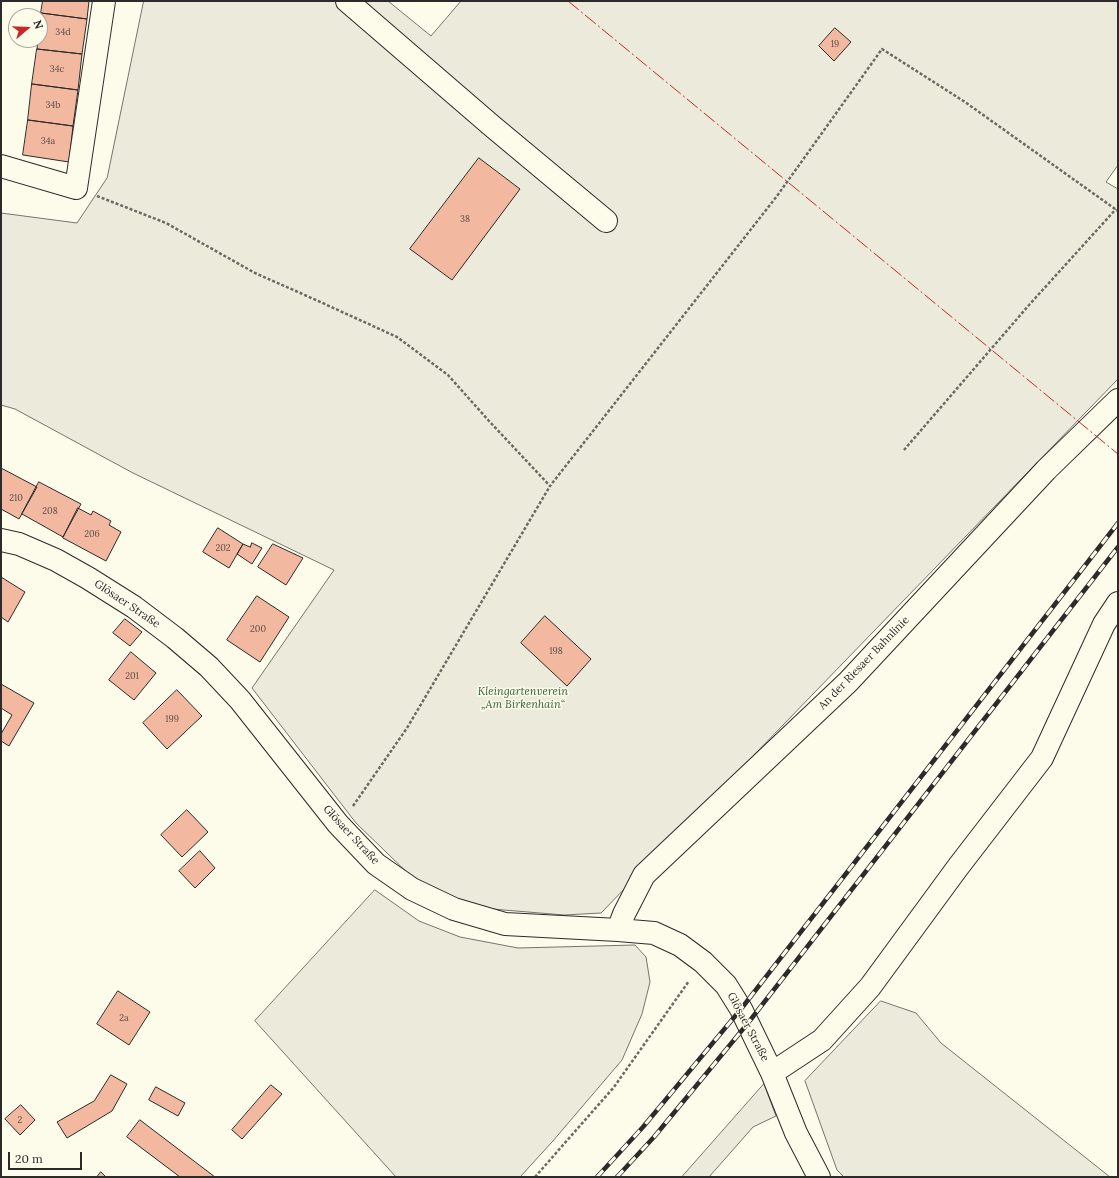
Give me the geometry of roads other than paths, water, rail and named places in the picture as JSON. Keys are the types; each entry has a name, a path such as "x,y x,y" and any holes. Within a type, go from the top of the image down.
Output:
{"street":[{"path":"1,166 76,188 104,1"},
{"path":"347,1 492,126 606,221"},
{"name":"An der Riesaer Bahnlinie","path":"618,930 624,914 644,875 848,682 1046,470 1118,400"},
{"name":"Glösaer Straße","path":"1,540 19,544 56,560 88,578 134,607 175,638 209,667 240,700 338,824 376,864 412,889 454,909 505,924 654,933 680,945 703,962 726,986 741,1009 772,1072 796,1133 819,1177"},
{"path":"772,1072 822,1040 870,987 1042,758 1104,624 1118,603"}],"railway":[{"path":"597,1177 643,1127 741,1009 1118,523"},
{"path":"617,1177 654,1137 748,1023 1118,547"}],"park label":[{"name":"Kleingartenverein „Am Birkenhain“","path":"523,698"}]}
